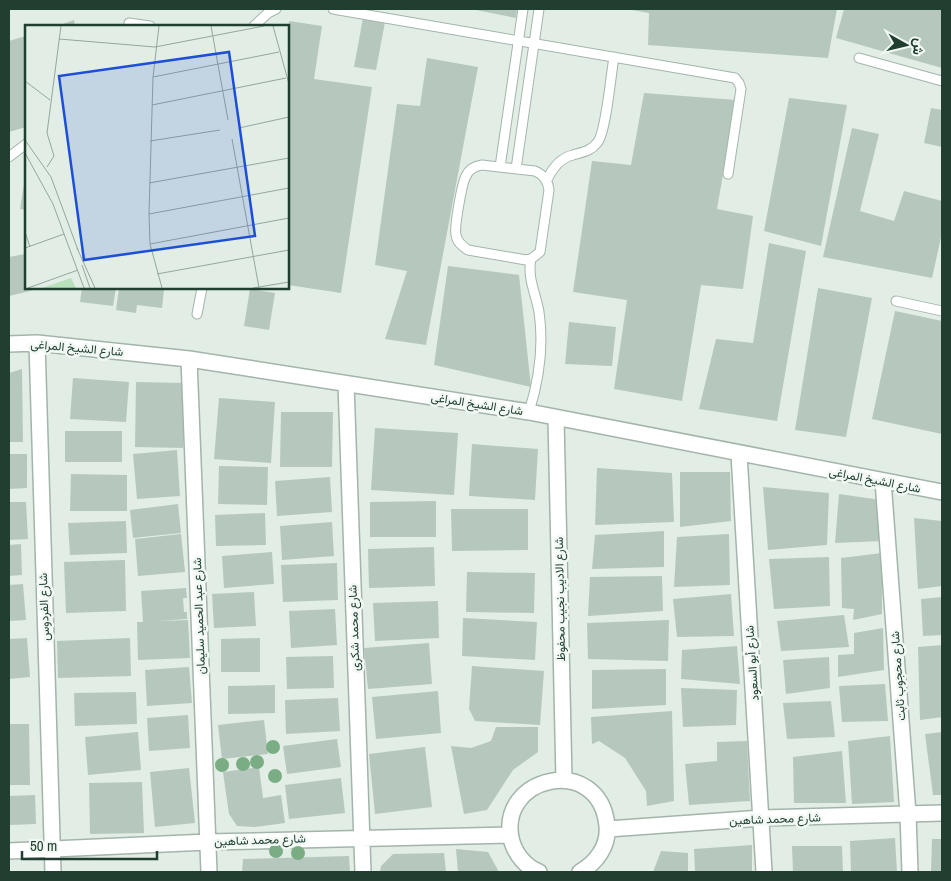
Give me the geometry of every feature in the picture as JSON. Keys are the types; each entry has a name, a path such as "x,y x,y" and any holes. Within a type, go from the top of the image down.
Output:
{"street":[{"name":"شارع الشيخ المراغى","path":"9,344 37,343 189,359 529,412 942,492"},
{"name":"شارع الفردوس","path":"37,343 53,872"},
{"name":"شارع عبد الحميد سليمان","path":"189,359 209,872"},
{"name":"شارع محمد شكرى","path":"346,384 363,872"},
{"name":"شارع الاديب نجيب محفوظ","path":"556,418 564,780"},
{"name":"شارع أبو السعود","path":"739,454 764,872"},
{"name":"شارع محجوب ثابت","path":"883,481 908,814 910,872"},
{"path":"539,872 523,861 514,849 510,835 512,817 518,801 531,788 546,781 564,780 578,783 590,790 600,801 606,814 608,829 605,843 599,856 589,867 580,872"},
{"name":"شارع محمد شاهين","path":"608,829 762,818 942,812"},
{"name":"شارع محمد شاهين","path":"9,851 362,837 510,835"}],"lane":[{"path":"255,25 263,17 276,9"},
{"path":"333,9 735,78 741,89 728,174"},
{"path":"500,167 523,9"},
{"path":"516,169 539,9"},
{"path":"129,23 143,25"},
{"path":"546,180 554,167 560,162 572,155 592,148 601,138 614,56"},
{"path":"859,58 942,81"},
{"path":"9,157 25,145"},
{"path":"482,165 516,169 539,173 546,180 549,190 540,252 531,259 526,260 468,250 460,244 455,229 466,175 476,166 482,165"},
{"path":"529,412 536,387 540,353 539,312 530,276 531,259"},
{"path":"197,314 202,289"},
{"path":"896,301 942,311"}],"building":[{"path":"471,9 517,9 516,18"},
{"path":"626,9 837,9 828,58 648,45 649,13"},
{"path":"844,9 942,9 942,68 836,38"},
{"path":"363,18 385,22 376,70 354,67"},
{"path":"74,20 75,25 60,25"},
{"path":"289,21 322,26 314,79 372,87 341,293 289,285"},
{"path":"25,36 25,127 9,132 9,41"},
{"path":"427,58 478,67 426,345 385,339 407,271 375,265 397,104 420,106"},
{"path":"644,93 736,100 717,209 753,216 743,289 701,285 682,401 614,389 627,300 573,292 592,161 631,165"},
{"path":"789,98 847,105 821,246 764,231"},
{"path":"931,108 942,110 942,147 924,143"},
{"path":"852,128 879,134 860,211 894,221 904,191 942,201 942,233 932,278 823,257"},
{"path":"25,178 25,210 20,209"},
{"path":"769,243 806,251 777,421 699,409 716,339 753,343"},
{"path":"25,254 25,289 34,290 9,296 9,257"},
{"path":"448,266 519,275 531,387 434,365"},
{"path":"818,288 872,298 846,437 795,430"},
{"path":"82,289 116,289 113,306 80,302"},
{"path":"119,289 164,290 162,308 137,305 136,313 116,310"},
{"path":"250,289 275,293 269,330 244,326"},
{"path":"895,311 942,321 942,434 872,419"},
{"path":"569,322 616,327 612,366 565,364"},
{"path":"22,369 23,442 9,442 9,373"},
{"path":"73,378 129,382 126,422 70,419"},
{"path":"136,382 185,383 183,448 135,447"},
{"path":"219,398 275,402 271,463 214,459"},
{"path":"281,412 333,412 332,467 280,467"},
{"path":"375,428 458,433 454,495 371,490"},
{"path":"65,431 122,431 122,462 65,462"},
{"path":"472,444 538,449 535,500 469,496"},
{"path":"177,450 180,496 137,499 133,454"},
{"path":"9,454 27,454 27,488 9,489"},
{"path":"219,466 268,467 267,505 218,504"},
{"path":"597,468 672,473 674,522 595,525"},
{"path":"680,472 730,472 731,521 680,527"},
{"path":"71,474 127,475 127,511 70,511"},
{"path":"330,477 332,512 277,516 275,481"},
{"path":"763,487 829,493 827,545 768,550"},
{"path":"839,494 881,500 883,541 835,543"},
{"path":"436,501 436,537 370,537 370,502"},
{"path":"9,502 26,502 28,539 9,540"},
{"path":"178,504 181,533 133,538 130,510"},
{"path":"451,509 528,509 528,550 452,551"},
{"path":"265,513 266,545 216,546 215,515"},
{"path":"914,518 942,521 942,586 918,589"},
{"path":"126,521 127,553 70,555 68,523"},
{"path":"332,522 334,556 282,560 280,526"},
{"path":"664,531 664,567 592,569 595,535"},
{"path":"181,534 185,572 138,576 135,539"},
{"path":"729,534 730,585 674,587 677,537"},
{"path":"21,544 22,575 9,576 9,545"},
{"path":"434,547 435,586 369,588 368,549"},
{"path":"272,552 274,584 224,588 222,556"},
{"path":"882,553 882,614 853,620 854,609 842,608 841,558"},
{"path":"829,557 830,606 774,609 769,559"},
{"path":"125,560 126,611 66,613 64,562"},
{"path":"337,563 338,600 283,602 281,565"},
{"path":"467,572 535,573 534,613 466,612"},
{"path":"662,576 663,611 588,616 590,577"},
{"path":"23,584 26,620 9,621 9,585"},
{"path":"186,588 187,598 183,598 184,612 187,612 187,619 155,621 188,620 190,658 138,660 137,622 143,622 141,591"},
{"path":"254,592 256,626 214,628 212,594"},
{"path":"731,594 734,636 677,637 673,599"},
{"path":"942,597 942,635 923,636 921,599"},
{"path":"438,601 439,638 375,641 373,603"},
{"path":"335,609 337,645 291,648 289,611"},
{"path":"844,615 849,647 781,651 777,621"},
{"path":"463,618 537,622 535,660 462,656"},
{"path":"669,620 668,661 588,659 587,623"},
{"path":"883,628 884,670 838,677 838,655 854,654 854,633"},
{"path":"27,638 30,677 9,679 9,639"},
{"path":"130,638 131,676 58,678 57,641"},
{"path":"260,638 260,672 221,672 221,639"},
{"path":"429,643 432,684 368,689 364,648"},
{"path":"942,645 942,717 920,720 918,647"},
{"path":"737,646 740,684 681,679 682,650"},
{"path":"333,656 334,688 287,689 286,657"},
{"path":"829,657 830,688 786,694 783,660"},
{"path":"472,666 544,671 540,725 475,721 469,709"},
{"path":"189,667 192,703 147,706 145,670"},
{"path":"666,669 666,705 592,709 592,670"},
{"path":"885,684 888,721 842,722 839,686"},
{"path":"275,685 275,713 228,714 228,686"},
{"path":"681,688 737,690 736,725 683,727"},
{"path":"438,691 441,733 376,739 372,697"},
{"path":"136,692 137,724 75,726 74,693"},
{"path":"338,698 340,731 286,734 285,700"},
{"path":"831,701 835,737 787,739 783,703"},
{"path":"672,711 674,801 647,806 646,791 625,758 599,741 592,744 591,717"},
{"path":"188,715 190,748 149,751 147,718"},
{"path":"264,720 268,754 222,759 218,725"},
{"path":"9,724 29,724 30,785 9,785"},
{"path":"496,727 538,727 538,752 513,770 487,810 464,814 451,746 471,748 491,741"},
{"path":"138,732 141,770 88,775 85,737"},
{"path":"942,732 942,795 933,795 925,734"},
{"path":"890,736 894,802 852,804 848,741"},
{"path":"337,739 341,767 287,774 283,746"},
{"path":"747,741 750,801 689,805 685,764 717,761 717,742"},
{"path":"425,747 432,807 375,814 369,754"},
{"path":"842,751 846,803 794,803 793,757"},
{"path":"259,767 263,798 281,795 285,823 255,827 237,826 229,814 223,772"},
{"path":"189,768 195,823 155,827 150,772"},
{"path":"341,778 345,813 289,819 285,785"},
{"path":"142,782 144,833 90,834 89,783"},
{"path":"35,795 36,824 9,825 9,796"},
{"path":"895,838 897,872 851,872 850,841"},
{"path":"932,839 942,839 942,872 931,872"},
{"path":"752,845 752,872 695,871 694,849"},
{"path":"792,846 842,846 843,872 793,872"},
{"path":"456,849 488,852 499,872 458,872"},
{"path":"661,851 688,853 688,872 653,872"},
{"path":"444,853 446,872 380,872 381,866 393,854"},
{"path":"349,856 350,872 242,872 243,859"}]}
